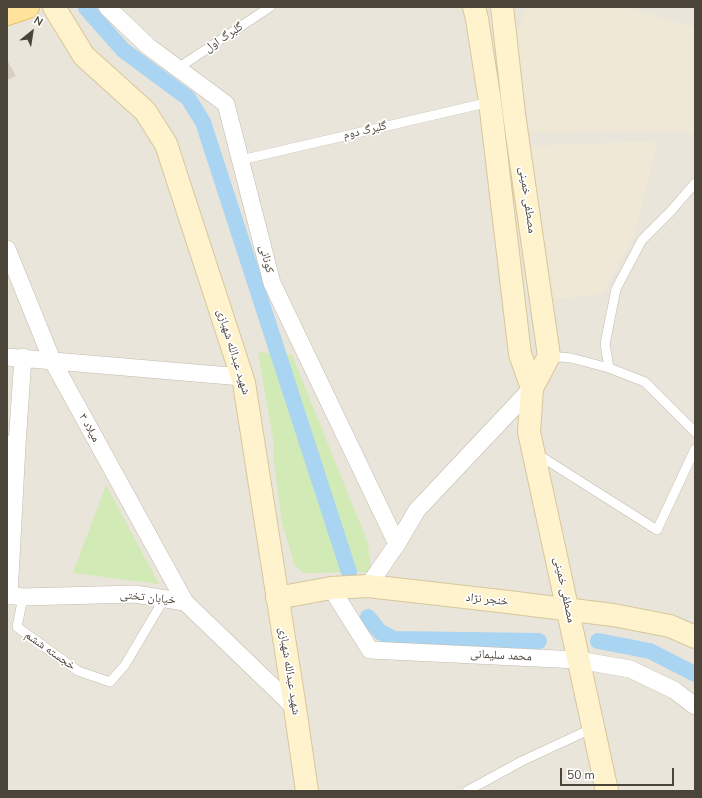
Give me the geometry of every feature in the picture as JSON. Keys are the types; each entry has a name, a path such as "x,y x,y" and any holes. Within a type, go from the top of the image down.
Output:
{"main road":[{"path":"7,14 28,7"}],"street":[{"name":"شهید عبدالله شهبازی","path":"54,7 84,56 145,111 166,144 244,383 295,708 306,791"},
{"name":"کونانی","path":"107,7 149,47 226,104 272,283 397,544"},
{"name":"مصطفی خمینی","path":"474,7 490,102 520,354 532,388 529,432 607,791"},
{"name":"مصطفی خمینی","path":"502,7 514,114 550,356 532,388"},
{"name":"میلاد ۳","path":"7,249 11,267 52,360 184,602"},
{"path":"13,596 12,445 15,357 242,377"},
{"path":"368,586 397,544 417,510 532,388"},
{"name":"خنجر نژاد","path":"277,598 331,588 368,586 568,609 613,616 670,626 695,637"},
{"name":"محمد سلیمانی","path":"331,588 370,650 578,660 630,669 674,690 695,706"},
{"name":"خیابان تختی","path":"13,596 135,594 184,602 295,708"}],"lane":[{"name":"گلبرگ اول","path":"178,68 270,7"},
{"name":"گلبرگ دوم","path":"240,160 490,102"},
{"path":"609,368 605,344 616,290 642,240 672,211 695,184"},
{"path":"550,356 571,358 609,368 645,382 695,432"},
{"path":"534,452 657,530 695,449"},
{"name":"خجسته ششم","path":"13,596 17,627 78,671 110,682 125,665 164,599"},
{"path":"467,791 522,761 593,727"}],"shaded area":[{"path":"7,7 695,7 695,791 7,791"},
{"path":"528,7 627,7 695,28 695,133 653,131 530,133 516,34"},
{"path":"658,141 635,235 602,294 548,300 530,146"}],"green space":[{"path":"258,352 292,355 368,543 371,572 304,573 295,566 282,523 274,462 273,439"},
{"path":"106,485 159,584 73,573"}],"building":[{"path":"7,60 16,76 7,80"}],"waterway":[{"path":"86,8 123,50 188,98 203,122 349,572"},
{"path":"368,617 380,632 394,639 539,641"},
{"path":"598,641 650,651 695,674"}]}
